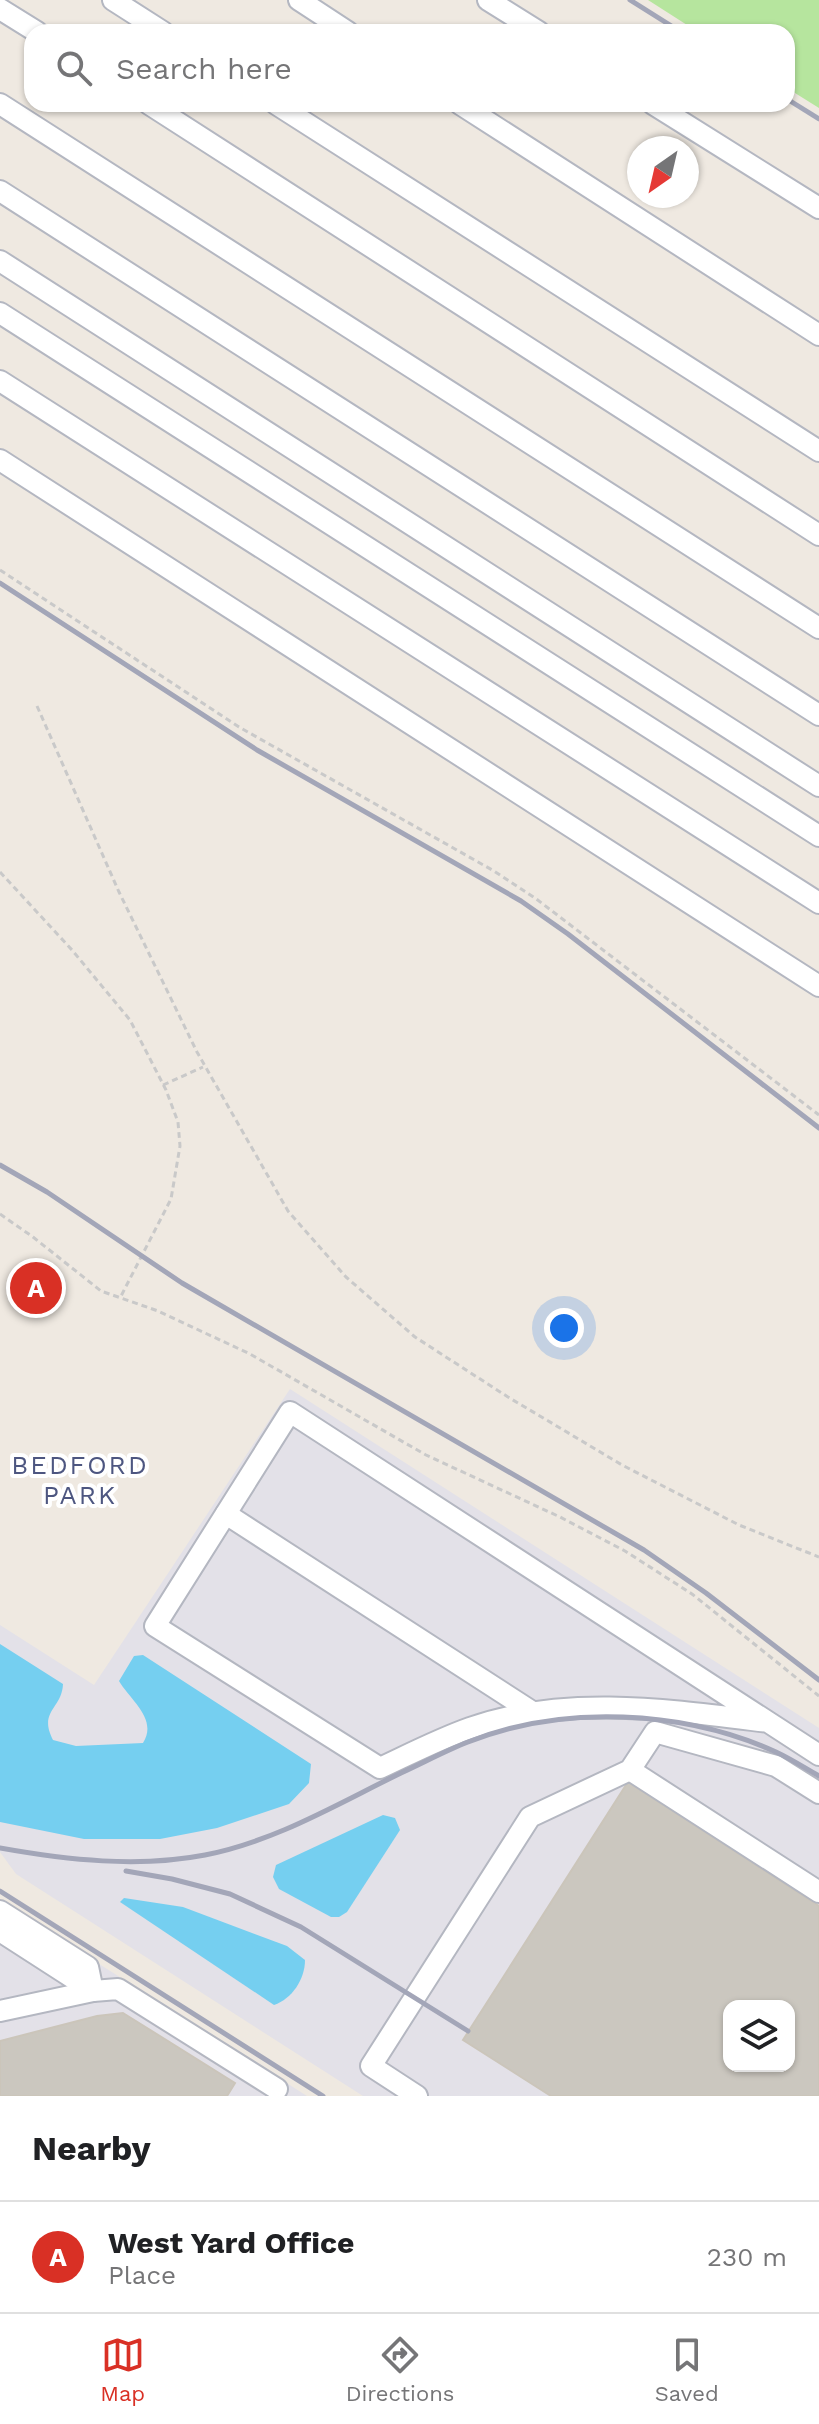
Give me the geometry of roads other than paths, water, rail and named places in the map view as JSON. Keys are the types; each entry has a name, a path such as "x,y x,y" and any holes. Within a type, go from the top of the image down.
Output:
{"lane":[{"path":"113,0 150,24"},
{"path":"299,0 336,24"},
{"path":"488,0 526,24"},
{"path":"0,9 24,24"},
{"path":"0,104 819,628"},
{"path":"161,112 819,535"},
{"path":"289,112 819,451"},
{"path":"472,112 819,335"},
{"path":"666,112 819,208"},
{"path":"0,191 819,715"},
{"path":"0,261 819,786"},
{"path":"0,313 819,836"},
{"path":"0,381 819,903"},
{"path":"0,460 819,986"},
{"path":"768,1722 654,1709 550,1709 471,1727 380,1768 155,1626 290,1412 819,1755"},
{"path":"226,1514 534,1713"},
{"path":"417,2096 371,2066 530,1817 630,1770 655,1732 776,1766 819,1793"},
{"path":"630,1770 819,1892"},
{"path":"0,1911 88,1967 93,1991"},
{"path":"0,1931 93,1991"},
{"path":"0,2011 93,1991 118,1989 277,2089"}],"water":[{"path":"0,1644 63,1684 49,1716 53,1740 76,1746 143,1743 147,1734 145,1718 119,1681 134,1656 143,1655 311,1764 309,1783 289,1804 217,1828 160,1839 84,1839 0,1822"},
{"path":"383,1815 395,1818 400,1830 347,1912 331,1917 279,1889 273,1877 276,1865"},
{"path":"124,1898 183,1907 287,1946 305,1960 300,1981 292,1993 274,2005 120,1902"}],"railway":[{"path":"630,0 668,24"},
{"path":"795,104 819,119"},
{"path":"0,583 257,750 521,901 819,1128"},
{"path":"0,1165 47,1192 182,1283 644,1550 706,1593 819,1680"},
{"path":"0,1848 51,1856 128,1862 205,1855 281,1831 468,1742 505,1730 583,1717 663,1720 702,1727 776,1752 819,1776"},
{"path":"126,1871 230,1894 301,1927 468,2031"},
{"path":"0,1891 323,2096"}],"place":[{"name":"West Yard Office","path":"36,1288"}],"district":[{"name":"BEDFORD PARK","path":"80,1480"}]}
